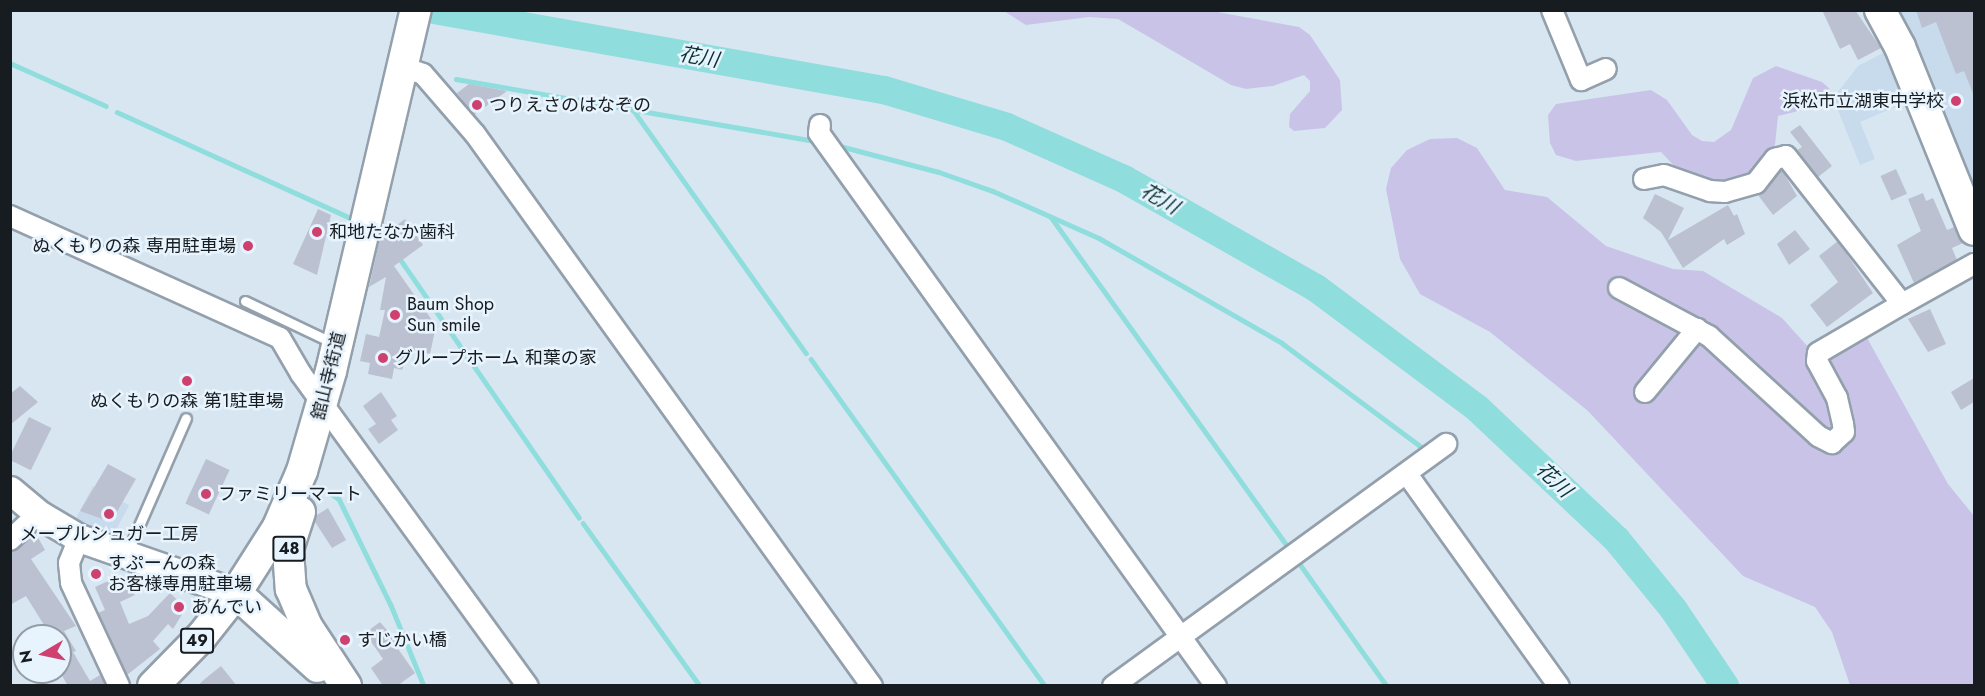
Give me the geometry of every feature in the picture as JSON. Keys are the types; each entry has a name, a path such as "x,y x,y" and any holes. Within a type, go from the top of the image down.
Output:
{"main road":[{"name":"舘山寺街道","path":"236,593 263,553 291,500 323,402 416,10"},
{"path":"1880,10 1900,47 1974,230"},
{"name":"48","path":"323,402 322,448 291,538 288,576 300,613 346,686"},
{"path":"10,490 38,514 79,538 236,593 292,640 336,686"},
{"name":"49","path":"153,686 202,636 236,593"}],"street":[{"path":"1552,10 1581,80 1606,69"},
{"path":"404,60 423,74 475,134 872,686"},
{"path":"820,125 819,133 1216,686"},
{"path":"1644,179 1664,175 1710,191 1725,192 1756,183 1775,159 1786,156 1902,304"},
{"path":"10,216 279,338 528,686"},
{"path":"1618,288 1697,329 1737,360 1818,436 1832,443 1844,432 1843,424 1837,398 1817,361 1818,353 1974,264"},
{"path":"1645,392 1697,329"},
{"path":"1113,686 1446,444"},
{"path":"1407,474 1559,686"},
{"path":"10,540 38,514"},
{"path":"79,538 69,563 71,583 119,686"}],"lane":[{"path":"244,301 337,345"},
{"path":"126,555 186,418"}],"shaded area":[{"path":"1004,11 1212,11 1299,27 1310,35 1340,80 1342,110 1325,128 1294,131 1289,127 1290,114 1310,91 1310,81 1304,75 1273,86 1246,89 1231,85 1118,19 1089,17 1026,25"},
{"name":"浜松市立湖東中学校","path":"1901,11 1974,11 1974,192"},
{"path":"1887,51 1907,102 1860,122 1875,159 1860,165 1833,98 1858,66"},
{"path":"1776,66 1822,82 1830,89 1831,99 1823,105 1778,116 1775,145 1756,175 1724,186 1680,172 1661,152 1576,161 1556,155 1550,143 1548,115 1556,104 1651,90 1667,100 1692,135 1702,141 1714,142 1731,130 1753,78"},
{"path":"1457,138 1477,148 1505,190 1547,197 1606,246 1673,269 1703,271 1782,318 1810,349 1866,336 1948,484 1974,516 1974,685 1850,685 1832,632 1815,607 1743,576 1588,411 1490,332 1420,294 1400,259 1386,189 1391,168 1407,150 1430,139"},
{"path":"93,486 129,505 111,540 75,520"}],"building":[{"path":"1822,10 1855,10 1881,48 1858,60 1850,44 1840,49"},
{"path":"1916,10 1974,10 1974,96 1964,71 1956,74 1936,22 1922,28"},
{"name":"つりえさのはなぞの","path":"469,84 507,91 474,115 457,93"},
{"path":"1800,125 1832,166 1818,177 1797,150 1802,147 1790,132"},
{"path":"1896,169 1907,194 1891,201 1880,176"},
{"path":"1782,170 1797,196 1773,215 1758,195"},
{"path":"1923,193 1926,201 1933,198 1947,230 1954,227 1963,243 1952,248 1957,260 1914,283 1897,245 1921,231 1908,199"},
{"path":"1655,194 1684,208 1668,240 1728,205 1734,216 1737,214 1745,234 1727,245 1724,239 1683,268 1661,232 1643,218"},
{"name":"和地たなか歯科","path":"318,209 331,215 317,275 293,264"},
{"path":"405,219 423,245 394,266 436,326 430,354 410,350 402,370 394,368 392,379 368,374 370,363 360,361 366,334 379,337 385,310 380,310 386,277 369,287 380,238"},
{"path":"1795,230 1810,249 1789,265 1777,244"},
{"path":"1838,241 1873,293 1827,327 1810,305 1838,282 1819,256"},
{"path":"1930,309 1946,344 1928,352 1908,319"},
{"path":"1974,378 1974,402 1961,410 1951,392"},
{"path":"20,386 38,402 10,425 10,394"},
{"path":"381,392 397,416 391,420 398,430 379,444 368,429 376,424 363,406"},
{"path":"29,417 51,428 31,470 10,460"},
{"name":"ファミリーマート","path":"206,459 230,470 209,514 185,503"},
{"path":"108,464 136,479 111,522 80,511"},
{"path":"328,508 346,540 332,548 315,522 317,515"},
{"path":"36,534 45,550 31,559 76,626 72,628 72,624 43,624 26,596 10,605 10,552"},
{"path":"117,577 135,595 120,602 129,624 148,616 170,593 186,608 173,629 168,624 153,641 160,649 127,675 98,613 105,610 95,587"},
{"path":"380,622 399,644 396,646 415,673 397,686 383,686 371,668 383,659 365,633"},
{"path":"72,644 76,651 73,652 90,681 100,675 106,686 68,686 67,684 72,684"},
{"path":"221,666 237,686 197,686 206,678"}],"waterway":[{"name":"花川","path":"434,10 884,90 1007,127 1124,179 1316,288 1477,408 1617,540 1674,610 1725,686"},
{"path":"10,63 106,106"},
{"path":"456,79 816,141"},
{"path":"634,111 806,353"},
{"path":"117,112 351,218"},
{"path":"836,145 939,172 993,191 1099,238 1282,343 1424,449"},
{"path":"1051,217 1290,550"},
{"path":"398,256 579,517"},
{"path":"811,359 1045,686"},
{"path":"321,487 339,499 391,605 424,686"},
{"path":"583,523 700,686"},
{"path":"1297,560 1387,686"}],"place":[{"name":"浜松市立湖東中学校","path":"1956,101"},
{"name":"つりえさのはなぞの","path":"477,105"},
{"name":"和地たなか歯科","path":"317,232"},
{"name":"ぬくもりの森 専用駐車場","path":"248,246"},
{"name":"Baum Shop Sun smile","path":"395,315"},
{"name":"グループホーム 和葉の家","path":"383,358"},
{"name":"ぬくもりの森 第1駐車場","path":"187,381"},
{"name":"ファミリーマート","path":"206,494"},
{"name":"メープルシュガー工房","path":"109,514"},
{"name":"すぷーんの森 お客様専用駐車場","path":"96,574"},
{"name":"あんでい","path":"179,607"},
{"name":"すじかい橋","path":"345,640"}]}
